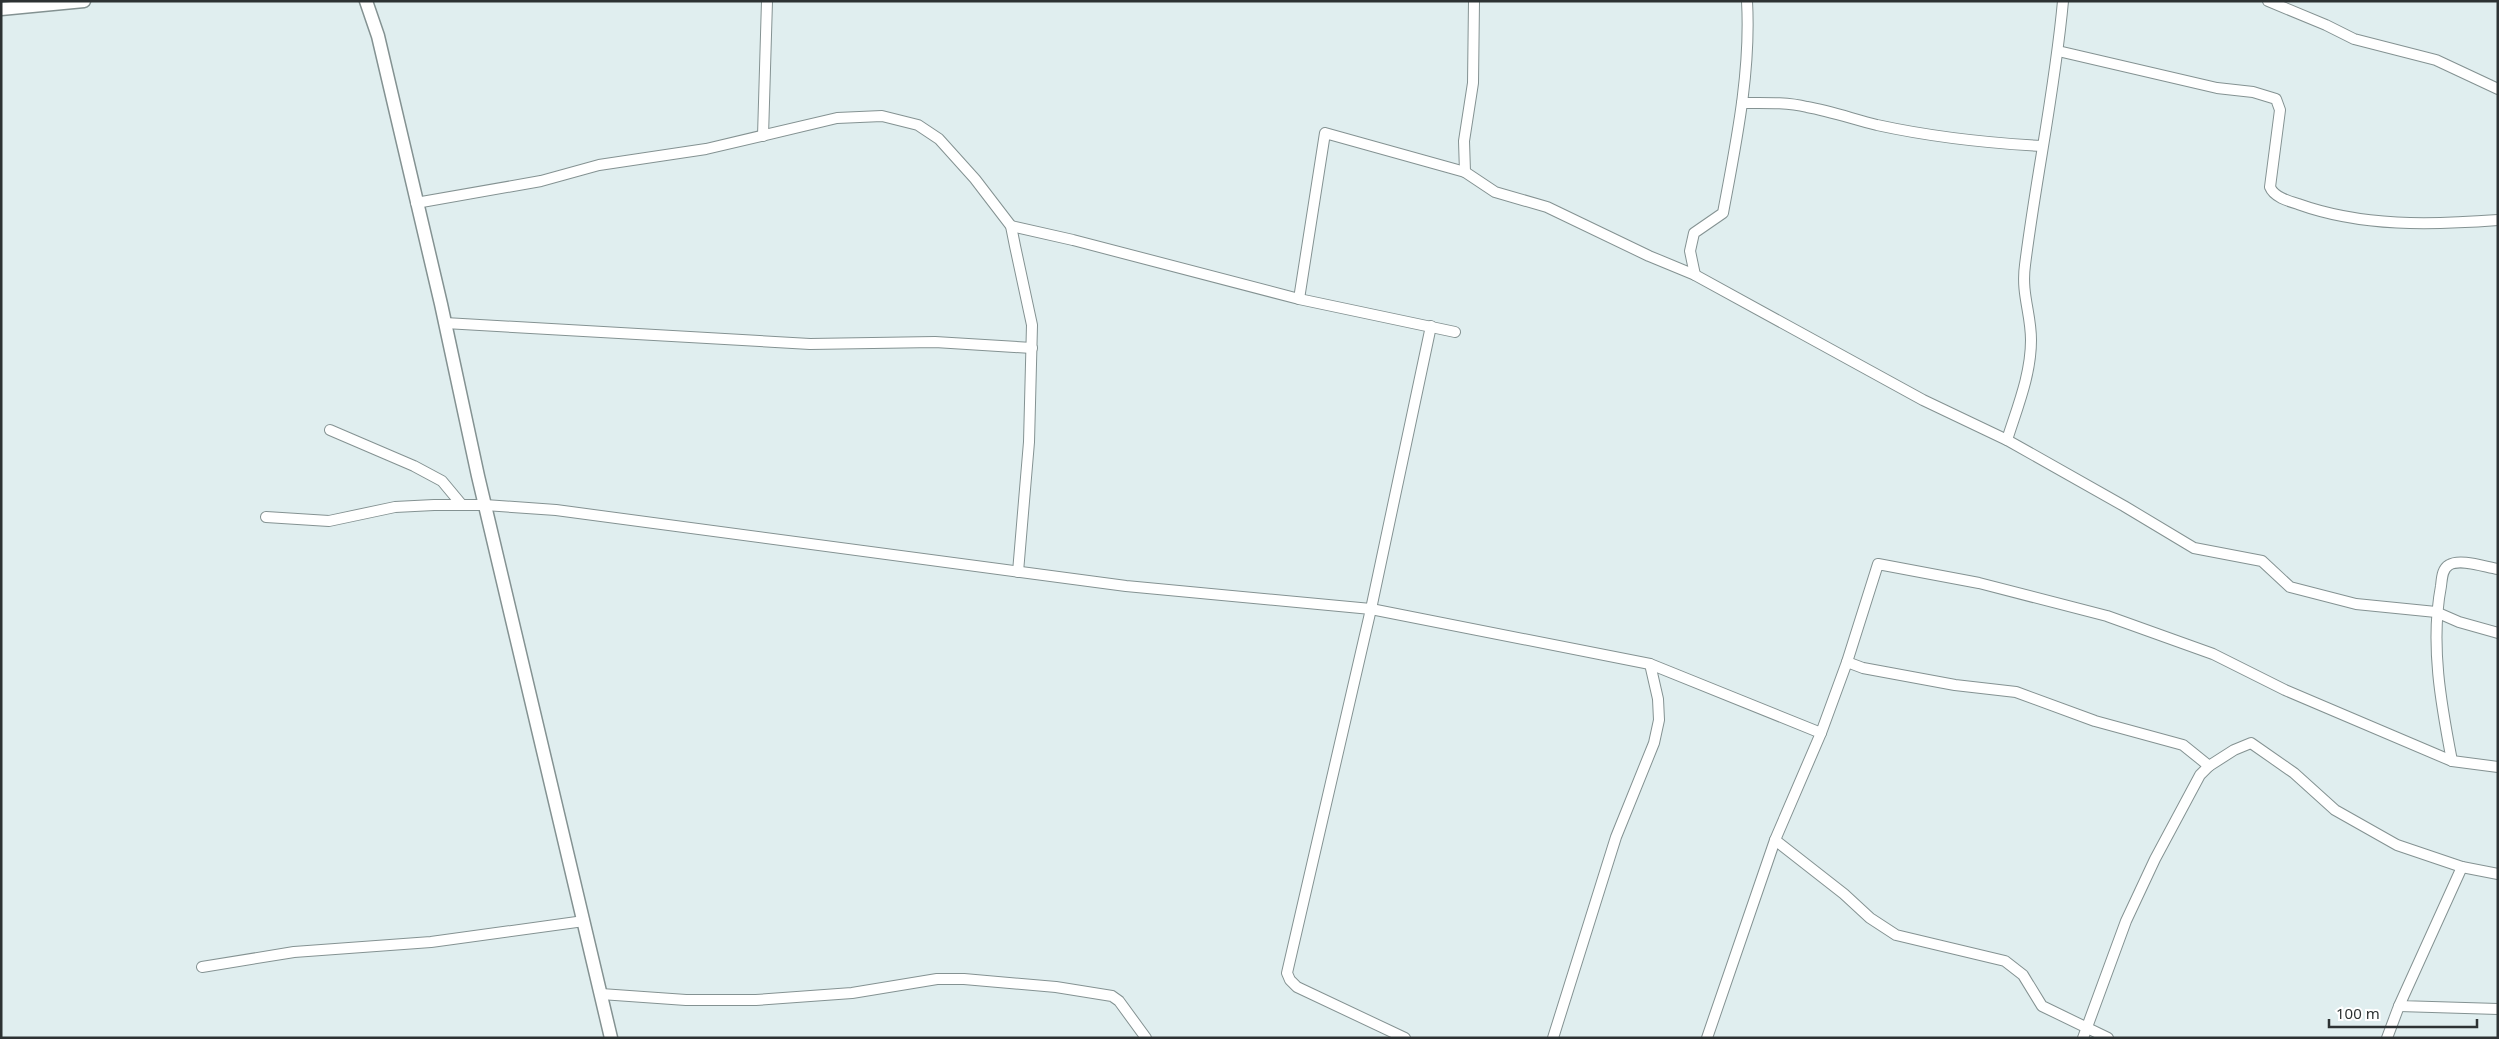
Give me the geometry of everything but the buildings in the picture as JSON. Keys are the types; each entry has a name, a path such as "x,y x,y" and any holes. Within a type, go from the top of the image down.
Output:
{"street":[{"path":"1,9 84,1"},
{"path":"366,1 378,36 485,505 611,1038"},
{"path":"763,136 767,1"},
{"path":"1465,172 1464,141 1473,83 1474,1"},
{"path":"1695,275 1690,252 1694,233 1723,213 1742,103 1749,28 1747,1"},
{"path":"2006,440 2026,380 2031,342 2030,323 2023,285 2042,146 2058,51 2063,1"},
{"path":"2268,1 2354,39 2436,60 2498,89"},
{"path":"2058,51 2218,88 2253,92 2276,99 2280,110 2270,187 2272,192 2285,200 2322,213 2364,220 2445,224 2498,220"},
{"path":"1742,103 1806,106 1876,125 1936,136 1981,143 2042,146"},
{"path":"416,203 542,180 598,165 706,149 837,118 882,116 918,125 939,139 956,157 1011,226 1032,325 1029,442 1018,572"},
{"path":"1299,299 1325,133 1465,172 1495,192 1547,207 1649,256 1695,275 1923,400 2006,440 2124,506 2194,548 2262,561 2290,587 2356,604 2436,612 2459,622 2498,633"},
{"path":"1011,226 1299,299 1455,332"},
{"path":"445,323 810,344 935,342 1032,348"},
{"path":"1405,1038 1297,987 1290,980 1287,973 1371,609 1431,326"},
{"path":"330,430 414,466 442,481 462,505"},
{"path":"266,517 329,521 395,507 462,505 485,505 596,514 803,544 919,557 1126,586 1371,609 1650,664 1821,732"},
{"path":"2452,761 2438,672 2436,612 2444,569 2450,564 2463,563 2498,569"},
{"path":"1707,1038 1774,840 1821,732 1847,662 1878,564 1987,585 2107,616 2213,654 2284,690 2452,761 2498,767"},
{"path":"1847,662 1863,668 1955,685 2016,692 2095,722 2183,745 2209,766"},
{"path":"1553,1038 1616,837 1654,743 1659,713 1650,664"},
{"path":"2083,1038 2111,960 2140,890 2200,775 2209,766 2234,750 2251,743 2294,773 2335,810 2397,845 2462,867 2498,874"},
{"path":"1774,840 1844,894 1870,918 1896,936 2005,961 2023,975 2042,1006 2108,1038"},
{"path":"2387,1038 2399,1006 2462,867"},
{"path":"202,967 294,952 431,942 584,921"},
{"path":"601,994 686,1000 756,1000 852,993 937,980 1004,982 1112,996 1119,1001 1146,1038"},
{"path":"2399,1006 2498,1009"}]}
